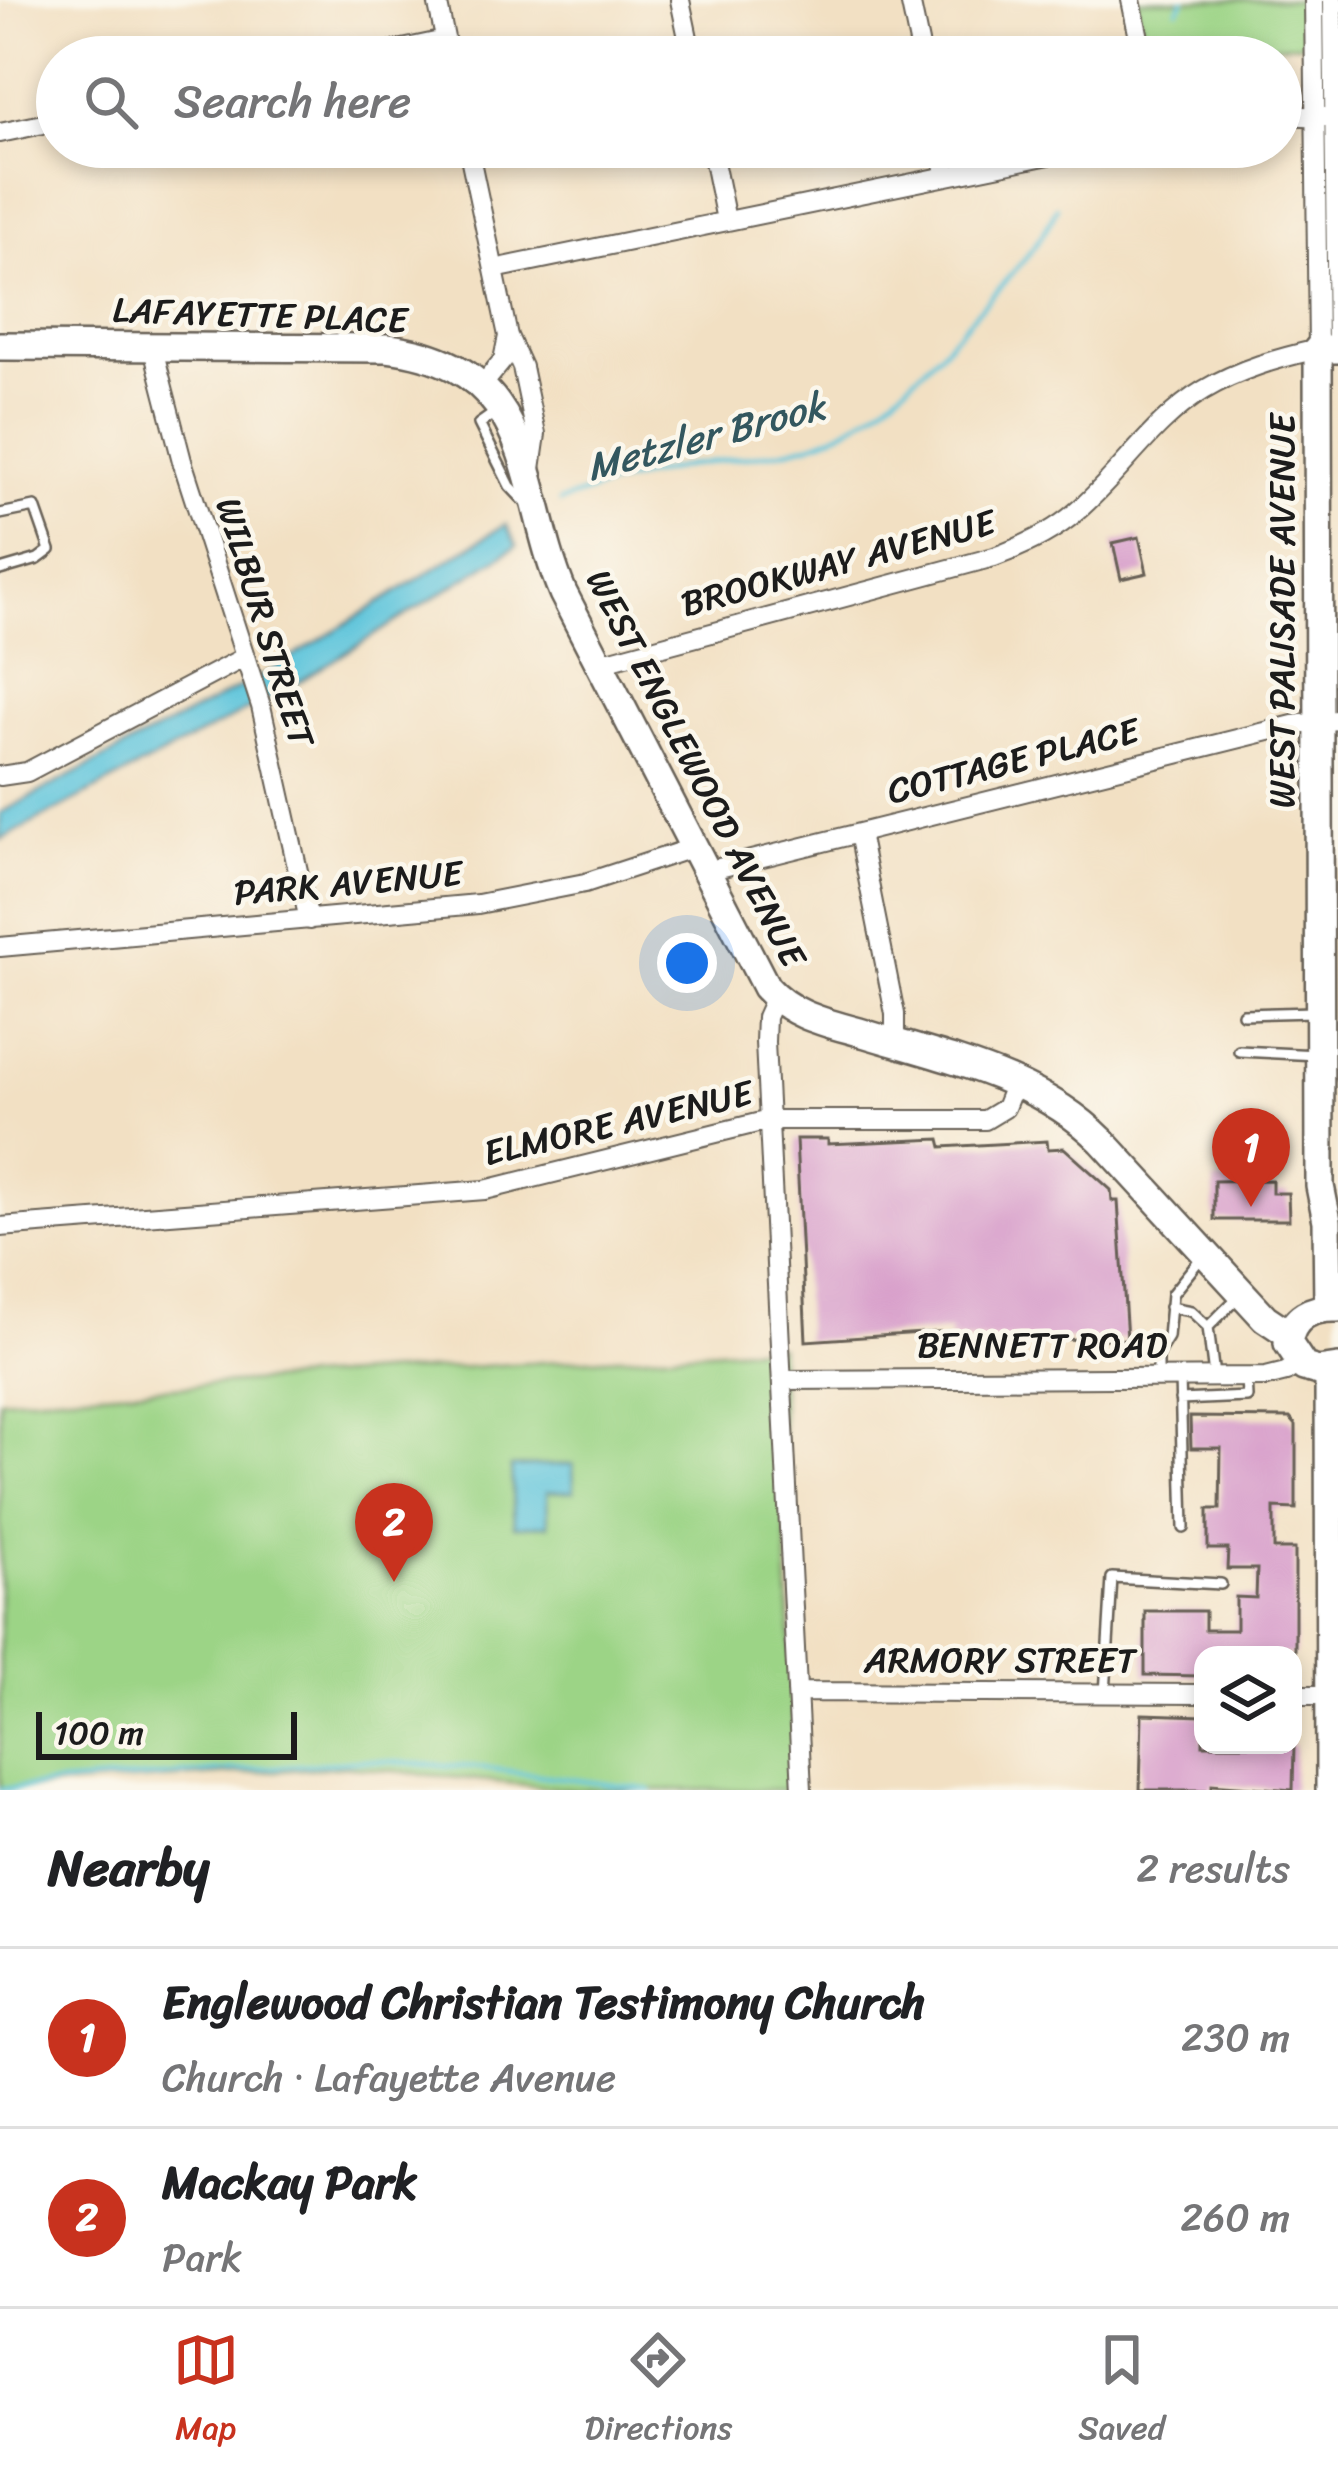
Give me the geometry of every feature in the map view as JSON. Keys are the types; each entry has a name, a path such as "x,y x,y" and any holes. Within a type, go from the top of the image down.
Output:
{"street":[{"path":"437,0 444,36"},
{"path":"680,0 688,36"},
{"path":"910,0 918,36"},
{"path":"1131,0 1139,36"},
{"name":"WEST PALISADE AVENUE","path":"1314,0 1329,117"},
{"name":"WEST PALISADE AVENUE","path":"1333,0 1324,1033 1336,1184 1328,1221 1333,1308"},
{"path":"0,133 36,126"},
{"name":"WEST ENGLEWOOD AVENUE","path":"472,168 508,336 522,367 536,434 530,474 558,580 757,974 775,997 764,1030 802,1790"},
{"path":"715,168 726,220"},
{"path":"944,168 946,176"},
{"path":"494,269 985,168"},
{"path":"480,388 503,360 508,336"},
{"name":"WILBUR STREET","path":"152,345 182,461 261,706 309,920"},
{"name":"LAFAYETTE PLACE","path":"0,346 399,349 449,367 480,388 500,409 522,447 530,474"},
{"name":"BROOKWAY AVENUE","path":"600,663 1024,545 1073,515 1144,439 1201,391 1234,374 1331,349"},
{"path":"0,776 27,772 246,660"},
{"name":"COTTAGE PLACE","path":"701,859 859,833 1327,720"},
{"path":"859,833 896,1014 895,1043"},
{"name":"PARK AVENUE","path":"0,947 532,896 701,859"},
{"path":"775,997 795,1012 1015,1083 1083,1123 1265,1318 1289,1334"},
{"name":"ELMORE AVENUE","path":"0,1226 485,1190 769,1120 985,1120 1005,1108 1015,1083"},
{"path":"1330,1790 1334,1369 1313,1371 1299,1364 1289,1349 1289,1334 1298,1319 1333,1308"},
{"name":"BENNETT ROAD","path":"783,1379 1246,1377 1276,1375 1299,1364"},
{"name":"ARMORY STREET","path":"797,1692 1194,1694"},
{"path":"1302,1695 1330,1695"}],"lane":[{"path":"500,409 479,424 510,486 540,517"},
{"path":"0,514 35,507 50,550 38,559 0,570"},
{"path":"1243,1014 1324,1033"},
{"path":"1239,1051 1324,1033"},
{"path":"1158,1378 1158,1353 1168,1337 1172,1294 1204,1253"},
{"path":"1208,1327 1242,1293"},
{"path":"1170,1306 1191,1311 1208,1327 1214,1377"},
{"path":"1180,1400 1247,1397 1246,1377"},
{"path":"1180,1378 1184,1528"},
{"path":"1105,1694 1112,1578 1221,1584"}],"green space":[{"path":"1136,0 1321,0 1322,42 1302,44 1302,36 1144,36"},
{"path":"779,1346 796,1790 574,1790 346,1766 0,1790 0,1399"}],"water":[{"path":"506,524 517,546 289,688 0,840 0,813 267,673"},
{"path":"573,1464 574,1491 547,1492 548,1525 514,1526 511,1467"}],"building":[{"path":"1139,537 1147,573 1121,579 1113,543"},
{"path":"796,1139 828,1139 828,1144 940,1139 942,1147 1047,1141 1048,1149 1064,1148 1111,1190 1112,1201 1118,1201 1127,1339 949,1340 950,1331 806,1341"},
{"path":"1272,1180 1272,1193 1288,1193 1289,1220 1214,1220 1214,1181"},
{"path":"1190,1417 1290,1418 1296,1425 1296,1509 1274,1508 1274,1549 1295,1549 1295,1646 1194,1646 1194,1676 1145,1675 1145,1611 1205,1611 1205,1630 1236,1630 1236,1597 1256,1598 1257,1569 1227,1569 1228,1549 1208,1549 1208,1509 1220,1509 1221,1448 1191,1448"},
{"path":"1142,1714 1194,1716 1194,1754 1294,1754 1293,1790 1212,1784 1212,1790 1140,1790"}],"waterway":[{"name":"Metzler Brook","path":"1178,10 1184,0"},
{"name":"Metzler Brook","path":"560,502 659,472 789,449 826,438 863,419 944,347 1020,264 1057,207"},
{"path":"0,1789 364,1760 485,1768 651,1790"}],"place":[{"name":"Englewood Christian Testimony Church","path":"1251,1207"},
{"name":"Mackay Park","path":"394,1582"}]}
